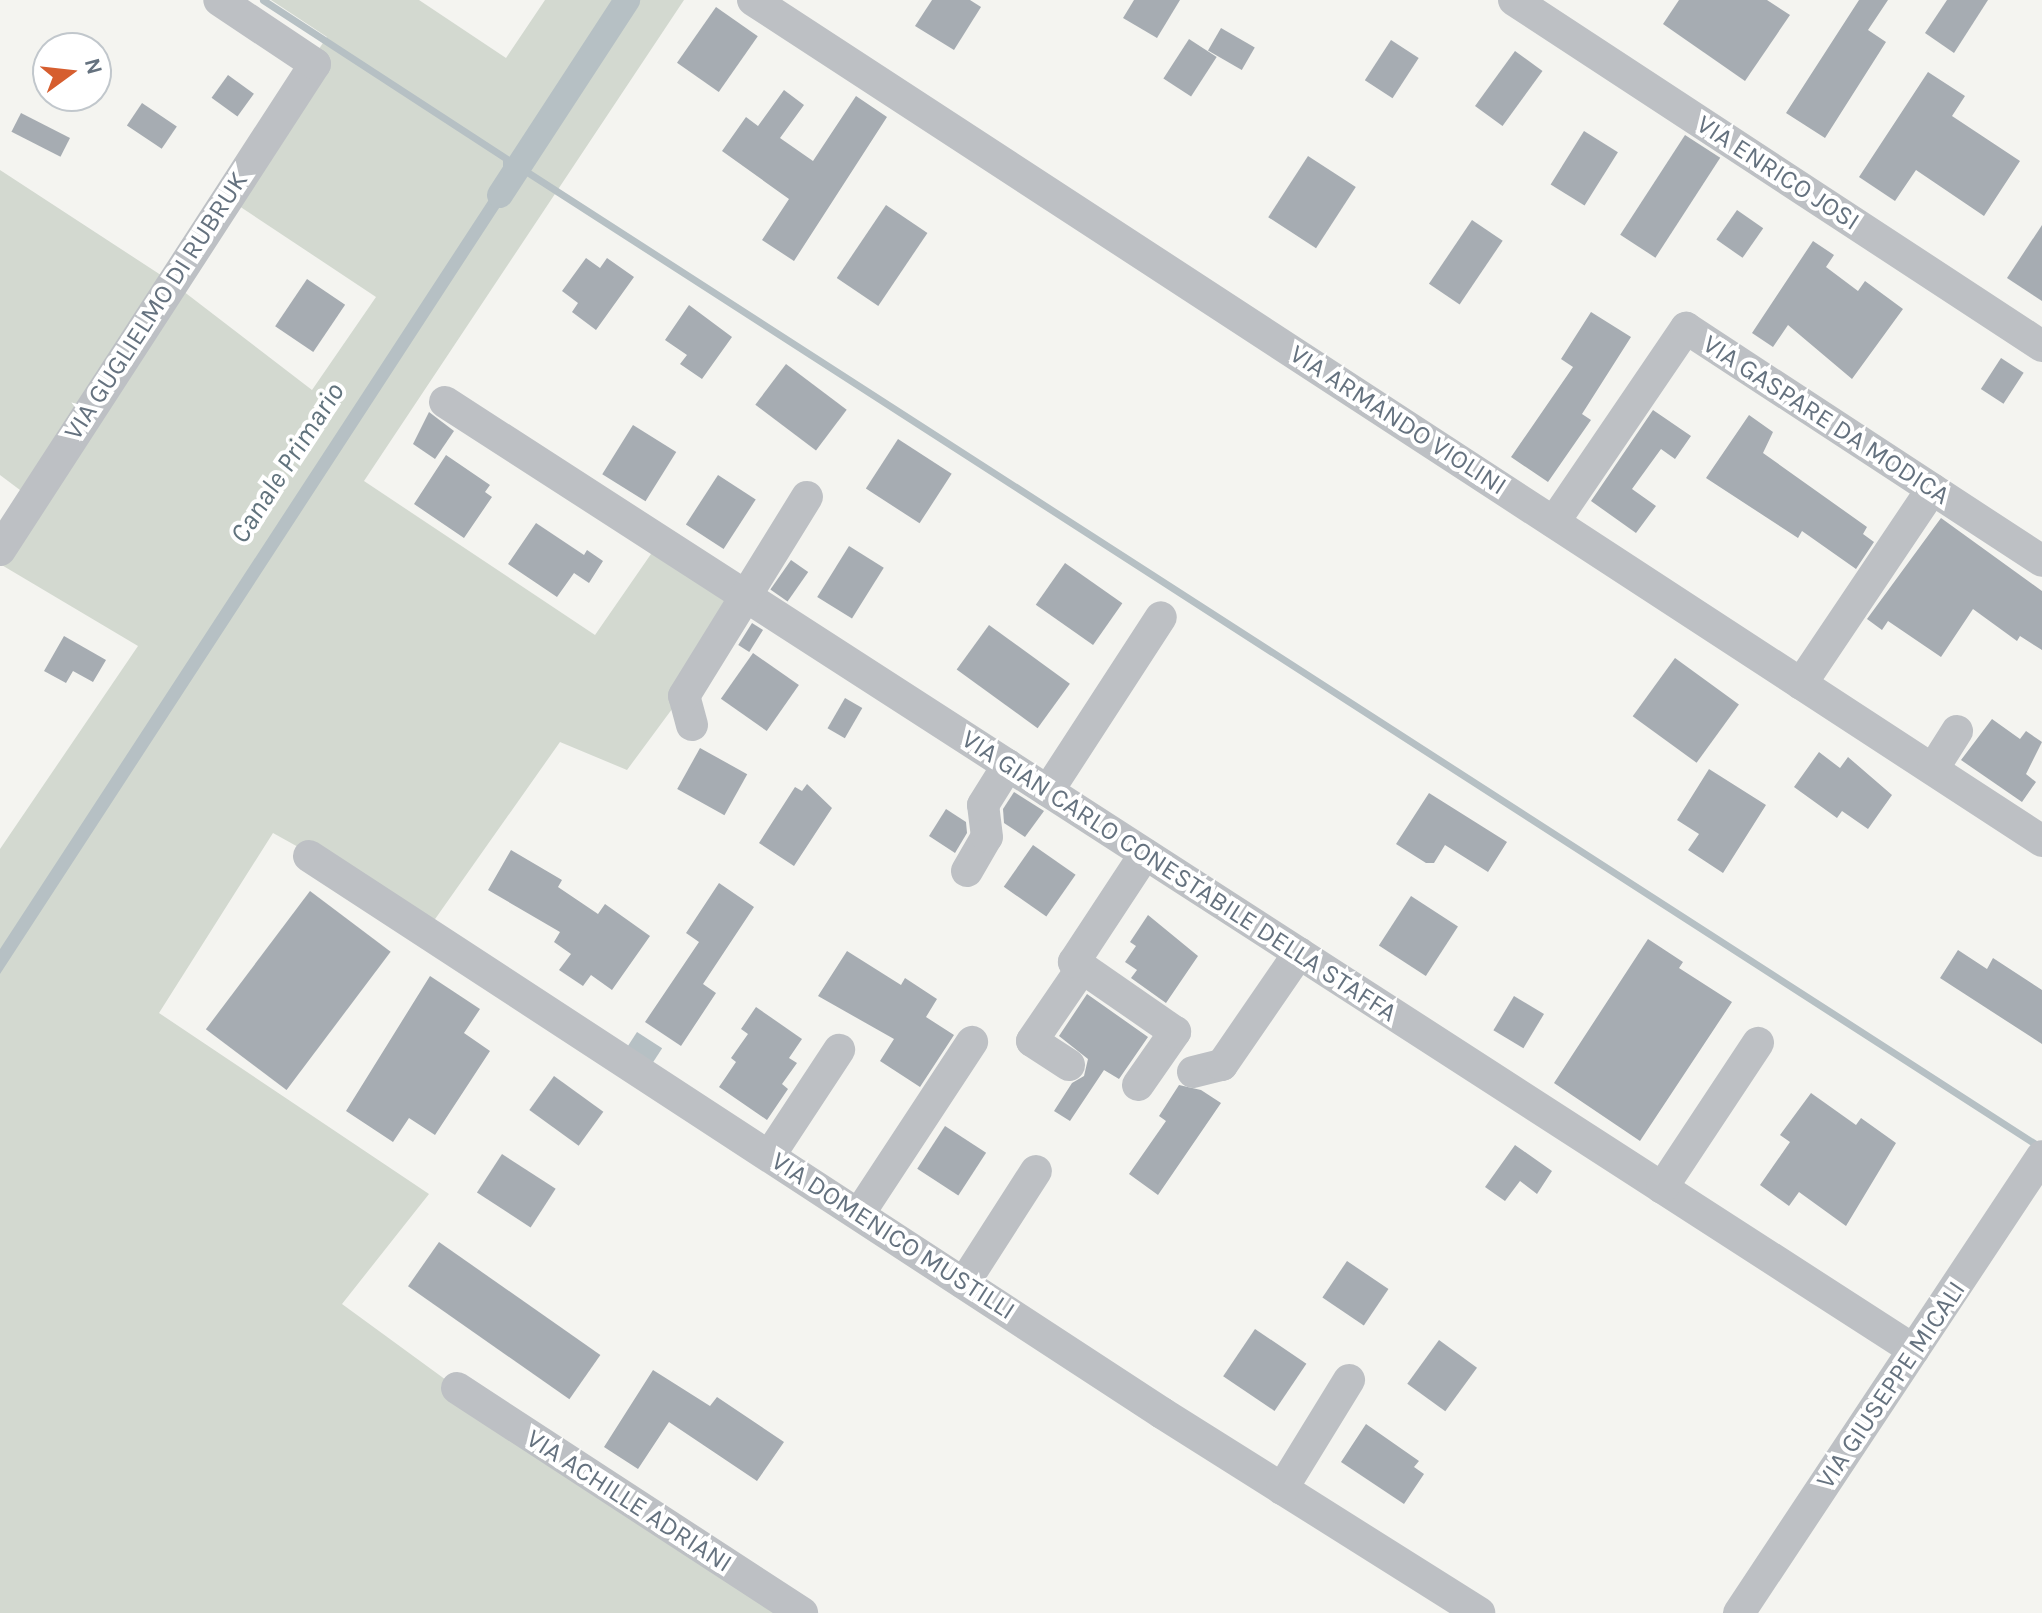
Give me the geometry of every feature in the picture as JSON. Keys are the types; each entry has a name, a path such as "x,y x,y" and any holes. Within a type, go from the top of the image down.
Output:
{"street":[{"name":"VIA GUGLIELMO DI RUBRUK","path":"0,550 315,64 219,0"},
{"name":"VIA ARMANDO VIOLINI","path":"753,0 2042,841"},
{"name":"VIA ENRICO JOSI","path":"1514,0 2042,346"},
{"name":"VIA GASPARE DA MODICA","path":"1554,522 1686,328 2042,561"},
{"name":"VIA GIAN CARLO CONESTABILE DELLA STAFFA","path":"445,402 1914,1350"},
{"path":"1801,684 1932,489"},
{"path":"692,725 684,696 743,594 807,497"},
{"path":"1048,791 1161,617"},
{"path":"1933,769 1957,731"},
{"path":"967,871 987,837 983,805 1008,765"},
{"path":"1138,1085 1175,1032 1074,962 1145,854"},
{"name":"VIA DOMENICO MUSTILLI","path":"309,856 1282,1489 1479,1613"},
{"path":"1193,1072 1222,1065 1299,953"},
{"path":"1069,1065 1032,1041 1082,968"},
{"path":"859,1214 972,1042"},
{"path":"1662,1188 1758,1043"},
{"path":"770,1155 839,1050"},
{"name":"VIA GIUSEPPE MICALI","path":"1739,1613 2037,1164"},
{"path":"964,1283 1036,1171"},
{"path":"1282,1489 1349,1380"},
{"name":"VIA ACHILLE ADRIANI","path":"457,1388 802,1613"}],"shaded area":[{"path":"271,0 419,0 506,58 545,0 684,0 364,481 595,635 660,541 743,594 692,682 627,770 560,742 433,922 273,833 159,1013 429,1194 342,1304 457,1388 802,1613 0,1613 0,849 138,646 0,564 32,499 0,475 0,170 170,281 312,390 376,297 221,194 327,37"},
{"path":"503,156 529,173 514,185 0,974 0,949 503,178"},
{"path":"637,1032 662,1048 653,1063 628,1046"}],"building":[{"path":"932,0 970,0 981,7 954,50 915,26"},
{"path":"1134,0 1180,0 1157,38 1123,18"},
{"path":"1679,0 1767,0 1790,15 1745,81 1663,24"},
{"path":"1859,0 1888,0 1868,30 1886,42 1825,138 1786,113"},
{"path":"1947,0 1988,0 1954,53 1925,33"},
{"path":"716,7 758,36 719,92 677,63"},
{"path":"1221,28 1255,48 1242,70 1208,51"},
{"path":"1189,39 1217,57 1191,96 1163,78"},
{"path":"1391,40 1419,58 1393,98 1365,80"},
{"path":"1515,51 1543,71 1503,126 1475,106"},
{"path":"1928,72 1965,96 1952,116 2020,161 1984,216 1916,170 1895,201 1859,177"},
{"path":"228,75 254,94 237,116 212,98"},
{"path":"784,90 804,105 780,138 813,161 856,96 887,117 794,261 762,240 789,199 722,151 746,117 758,126"},
{"path":"142,103 177,126 162,149 127,125"},
{"path":"21,113 70,138 60,157 11,132"},
{"path":"1584,131 1618,152 1585,206 1551,184"},
{"path":"1685,135 1720,158 1655,258 1620,235"},
{"path":"1308,156 1356,187 1316,248 1268,217"},
{"path":"886,205 927,233 878,306 837,278"},
{"path":"1737,210 1763,228 1743,258 1716,239"},
{"path":"1472,220 1503,241 1460,305 1429,284"},
{"path":"2042,225 2042,301 2007,278"},
{"path":"1813,241 1834,255 1826,267 1858,291 1865,281 1903,309 1852,379 1788,325 1773,347 1752,333"},
{"path":"586,258 600,268 607,258 634,277 596,330 572,312 578,303 562,291"},
{"path":"307,279 345,305 313,352 275,326"},
{"path":"689,305 732,337 702,379 680,364 687,355 665,340"},
{"path":"1591,312 1631,337 1582,414 1591,420 1548,482 1511,457 1573,367 1561,359"},
{"path":"2001,358 2024,373 2003,404 1981,389"},
{"path":"786,364 847,410 816,450 755,405"},
{"path":"1653,410 1691,436 1675,459 1661,449 1632,489 1656,506 1636,533 1591,501"},
{"path":"429,412 454,431 435,459 413,444"},
{"path":"1749,415 1773,432 1763,453 1867,527 1863,534 1874,542 1856,569 1802,531 1798,538 1706,478"},
{"path":"633,425 676,452 646,501 602,474"},
{"path":"898,439 952,474 920,523 866,488"},
{"path":"446,455 490,485 485,492 492,497 464,538 414,504"},
{"path":"718,475 756,500 724,549 686,524"},
{"path":"1941,518 2042,591 2042,650 2020,636 2017,641 1973,609 1941,657 1888,621 1882,630 1867,619"},
{"path":"536,523 584,555 587,550 603,561 589,583 574,573 557,597 508,564"},
{"path":"849,546 884,568 852,619 817,597"},
{"path":"791,560 808,572 788,602 770,589"},
{"path":"1065,563 1122,603 1093,645 1036,605"},
{"path":"752,623 763,630 749,652 738,645"},
{"path":"989,625 1070,684 1038,728 957,669"},
{"path":"64,636 106,660 93,682 73,671 66,683 44,671"},
{"path":"753,653 799,685 767,731 721,699"},
{"path":"1675,658 1739,704 1697,763 1633,716"},
{"path":"845,698 862,708 845,738 828,728"},
{"path":"1992,719 2020,739 2026,731 2042,742 2026,774 2036,782 2022,802 1961,760"},
{"path":"700,748 747,774 724,815 677,789"},
{"path":"1819,752 1840,768 1848,757 1892,795 1868,829 1842,811 1837,818 1794,787"},
{"path":"1709,769 1766,805 1723,873 1688,850 1699,834 1677,820"},
{"path":"807,784 832,808 794,866 759,843 795,787 802,791"},
{"path":"1014,792 1044,811 1025,837 1004,823 1003,809"},
{"path":"1429,793 1507,842 1488,872 1445,845 1434,863 1426,863 1396,844"},
{"path":"946,809 966,822 967,833 955,853 929,836"},
{"path":"1033,845 1076,875 1046,917 1004,887"},
{"path":"511,850 562,880 558,887 598,914 605,904 650,936 612,990 591,975 583,986 559,970 571,954 554,942 560,932 488,890"},
{"path":"719,883 754,907 703,984 716,993 681,1046 645,1022 699,942 686,933"},
{"path":"310,891 391,952 287,1090 206,1029"},
{"path":"1411,896 1458,926 1426,976 1379,945"},
{"path":"1148,915 1198,956 1166,1003 1131,978 1137,970 1125,962 1136,946 1130,942"},
{"path":"1648,939 1683,962 1679,968 1732,1002 1640,1141 1554,1083"},
{"path":"1958,950 1987,969 1993,958 2042,990 2042,1044 1940,978"},
{"path":"847,951 901,985 905,978 937,999 926,1017 954,1035 920,1087 880,1061 894,1039 818,996"},
{"path":"430,976 480,1009 464,1033 490,1051 435,1135 409,1118 393,1142 346,1111"},
{"path":"1087,994 1148,1037 1119,1079 1104,1070 1070,1121 1054,1111 1072,1083 1084,1076 1088,1059 1059,1036"},
{"path":"1514,996 1544,1014 1523,1048 1493,1030"},
{"path":"756,1007 802,1039 789,1058 797,1063 782,1084 788,1089 767,1120 719,1087 736,1062 731,1058 748,1034 741,1029"},
{"path":"554,1076 603,1112 579,1146 529,1110"},
{"path":"1179,1085 1201,1090 1221,1103 1158,1195 1129,1174 1166,1121 1159,1116"},
{"path":"1811,1093 1856,1125 1861,1118 1896,1143 1846,1226 1799,1192 1789,1206 1760,1185 1790,1142 1780,1135"},
{"path":"945,1126 986,1153 958,1195 917,1169"},
{"path":"1515,1145 1552,1171 1537,1194 1520,1181 1505,1201 1485,1187"},
{"path":"502,1154 556,1189 531,1227 477,1193"},
{"path":"439,1242 600,1355 569,1399 408,1286"},
{"path":"1347,1261 1388,1289 1364,1325 1322,1297"},
{"path":"1255,1329 1306,1364 1275,1411 1223,1376"},
{"path":"1439,1340 1477,1368 1445,1411 1407,1384"},
{"path":"653,1370 710,1406 717,1397 784,1442 757,1481 669,1422 638,1469 604,1447"},
{"path":"1366,1424 1419,1461 1414,1467 1424,1474 1404,1504 1341,1462"}],"waterway":[{"path":"263,0 510,161"},
{"name":"Canale Primario","path":"500,195 627,0"},
{"path":"524,170 2040,1147"}]}
